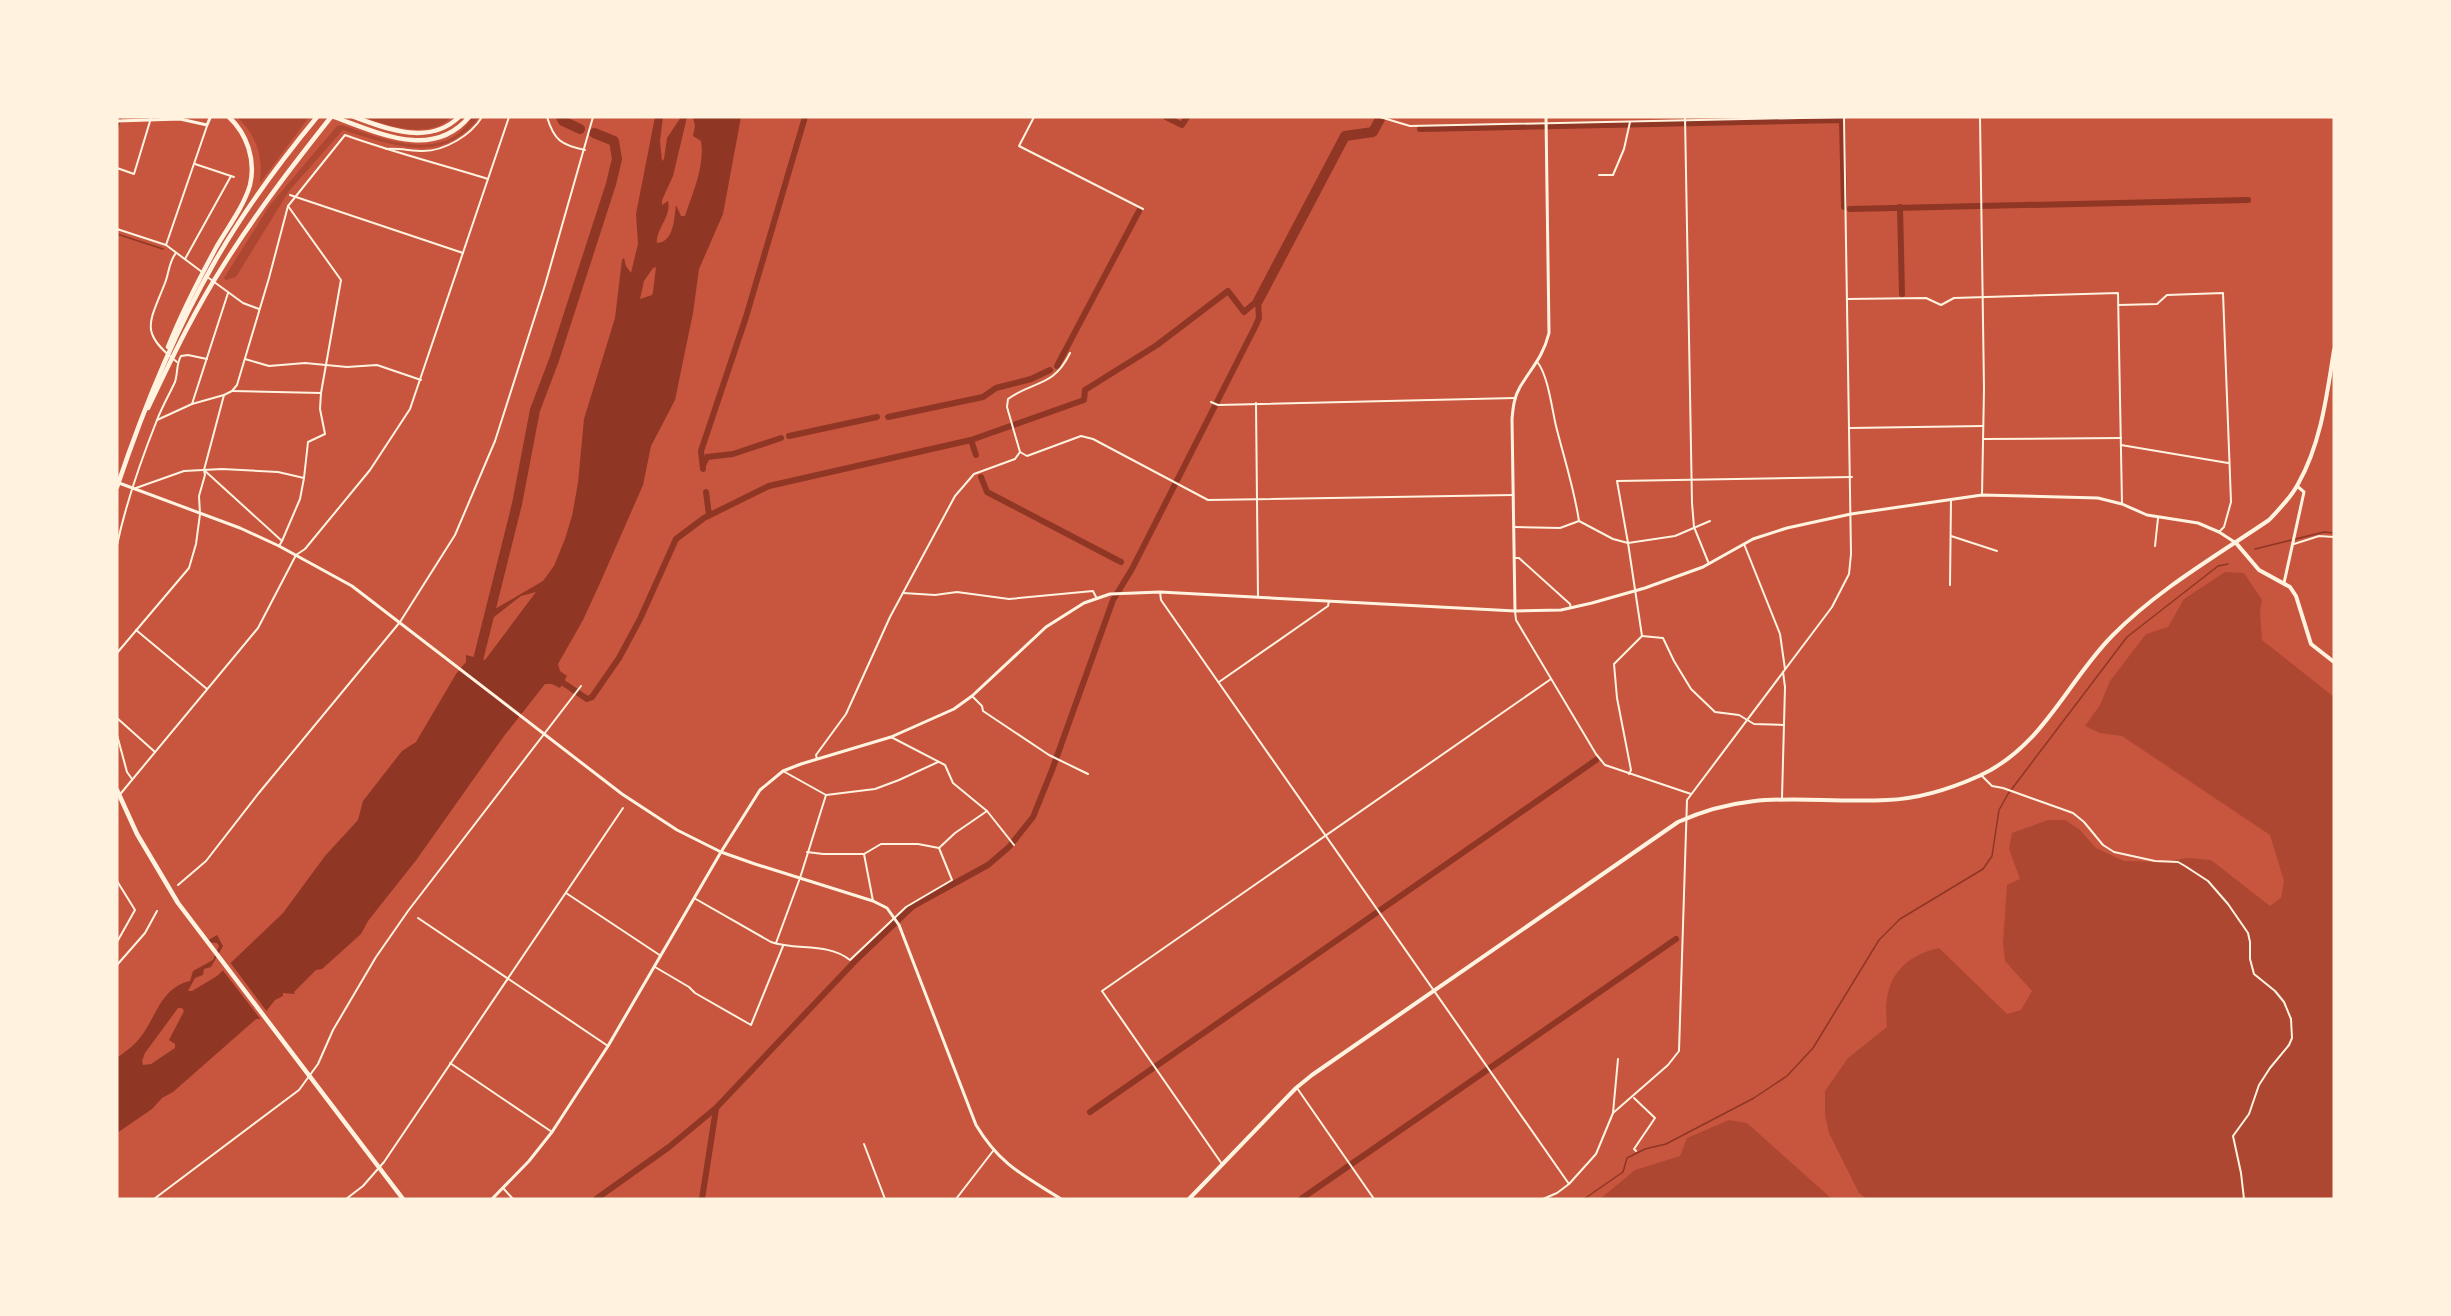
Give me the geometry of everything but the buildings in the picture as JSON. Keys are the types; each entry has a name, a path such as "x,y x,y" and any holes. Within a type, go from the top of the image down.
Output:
{"highway":[{"path":"135,435 195,292 250,184 251,162 247,142 229,117"},
{"path":"117,484 150,394 175,341 271,192 327,123 333,117 387,136 415,141 434,139 450,133 468,117"},
{"path":"354,117 392,130 413,134 441,129 459,117"},
{"path":"212,262 260,191 316,118"},
{"path":"117,790 123,807 150,858 178,903 403,1199"}],"main road":[{"path":"1189,1199 1296,1088 1652,838 1686,818 1714,807 1743,801 1782,798 1888,800 1922,796 1981,775 2016,751 2037,733 2112,636 2161,595 2269,520 2297,486 2316,443 2334,350"},
{"path":"2235,543 2259,570 2284,583 2296,596 2311,644 2334,662"}],"street":[{"path":"385,149 425,151 437,149 461,138 482,117"},
{"path":"117,798 258,628 296,555 305,549 370,470 410,409 422,380 509,117"},
{"path":"547,117 552,134 568,146 585,150"},
{"path":"178,885 206,861 241,814 401,624 455,535 495,441 546,285 593,117"},
{"path":"1034,117 1019,146 1143,208"},
{"path":"1380,117 1410,126 1845,117 1852,477 1851,554 1846,581 1832,607 1687,800 1679,1051 1668,1065 1633,1098 1613,1113"},
{"path":"1546,117 1550,315 1546,347 1538,363 1520,387 1515,398 1512,419 1516,620 1596,754 1605,765 1691,794"},
{"path":"1980,117 1983,297 1982,495"},
{"path":"117,121 151,118 180,119 207,124"},
{"path":"117,168 134,174 151,118"},
{"path":"166,245 210,118"},
{"path":"1685,119 1691,479 1694,527 1709,564"},
{"path":"1599,175 1613,175 1624,149 1630,122"},
{"path":"157,420 192,404 224,395 237,385 288,206 345,135 488,179"},
{"path":"185,259 232,176 195,164"},
{"path":"290,195 463,253"},
{"path":"279,546 300,499 308,442 325,434 320,409 321,393 340,280 288,206"},
{"path":"117,229 166,245 228,293 243,303 259,309"},
{"path":"176,252 171,258 167,277 149,327 152,337 160,348 177,362"},
{"path":"1847,299 1926,298 1941,305 1954,298 2118,292 2122,504"},
{"path":"192,404 228,293"},
{"path":"2119,305 2157,304 2167,294 2223,293 2231,502 2224,527 2219,532"},
{"path":"817,759 816,754 846,714 890,617 930,538 955,496 974,474 1015,459 1020,452 1007,407 1008,399 1018,392 1037,386 1058,372 1070,353"},
{"path":"117,545 122,521 157,420 175,381 177,362 181,356 188,355 207,359"},
{"path":"244,359 269,366 377,365 422,380"},
{"path":"1538,363 1567,472 1574,488 1579,521"},
{"path":"232,391 321,393"},
{"path":"117,653 189,568 196,544 200,514 199,495 205,476 204,470 224,395"},
{"path":"1211,402 1218,405 1515,398"},
{"path":"1256,403 1258,597"},
{"path":"1850,428 1983,426"},
{"path":"1020,452 1027,456 1081,436 1093,439 1208,500 1513,495"},
{"path":"1983,439 2121,438"},
{"path":"2121,446 2228,463"},
{"path":"204,470 282,541"},
{"path":"133,489 184,471 278,472 304,478"},
{"path":"1642,636 1617,481 1852,477"},
{"path":"117,484 240,528 279,546 352,586 659,819 721,852 873,901 887,908 898,924 976,1125 993,1151 1014,1170 1061,1199"},
{"path":"2284,583 2304,492 2297,486"},
{"path":"492,1199 529,1161 552,1132 608,1046 721,852 760,790 783,771 891,737 938,718 972,696 1060,616 1096,597 1128,592 1160,592 1515,611 1571,608 1635,590 1709,564 1744,543 1787,528 1851,514 1982,495 2086,497 2122,504 2158,518 2188,521 2219,532 2235,543"},
{"path":"1950,585 1951,499"},
{"path":"2155,546 2158,518"},
{"path":"117,519 122,521"},
{"path":"1515,526 1560,528 1579,521 1613,539 1628,543 1675,536 1710,521"},
{"path":"1951,536 1997,551"},
{"path":"2294,544 2319,536 2334,537"},
{"path":"1744,543 1780,634 1784,670 1782,798"},
{"path":"1515,558 1519,558 1570,604 1571,608"},
{"path":"903,593 934,595 957,592 1009,599 1093,591 1096,597"},
{"path":"1160,592 1161,600 1569,1184"},
{"path":"1219,682 1328,606 1329,601"},
{"path":"136,630 207,689"},
{"path":"1642,636 1663,638 1691,689 1715,712 1739,715 1745,721 1754,724 1784,725"},
{"path":"1629,774 1631,770 1617,698 1614,664 1642,636"},
{"path":"1222,1164 1102,991 1551,679"},
{"path":"154,1199 299,1090 318,1064 333,1030 376,957 408,911 543,732 581,686"},
{"path":"972,696 982,706 983,711 1056,758 1088,774"},
{"path":"117,718 155,752"},
{"path":"117,735 127,772 132,779"},
{"path":"891,737 947,768 953,783 987,812 1014,845"},
{"path":"783,771 826,795 875,789 938,762"},
{"path":"1981,775 1992,786 2007,789 2073,813 2084,822 2103,845 2114,852 2155,861 2178,862 2185,866 2208,881 2220,893 2248,933 2252,968 2258,979 2275,991 2284,1002 2291,1019 2292,1038 2259,1085 2249,1114 2233,1136 2244,1199"},
{"path":"776,944 826,795"},
{"path":"346,1199 363,1186 384,1162 623,808"},
{"path":"939,848 955,833 987,812"},
{"path":"807,852 864,854 881,844 918,844 939,848"},
{"path":"694,898 776,944 837,951 850,960 895,918 931,890 952,880 939,848"},
{"path":"864,854 873,901"},
{"path":"117,881 135,910 117,942"},
{"path":"566,893 661,956"},
{"path":"117,965 145,933 157,911"},
{"path":"418,918 608,1046"},
{"path":"654,967 751,1025 783,946"},
{"path":"1543,1199 1569,1184 1596,1154 1613,1113 1618,1059"},
{"path":"449,1063 552,1132"},
{"path":"1296,1088 1374,1199"},
{"path":"1633,1098 1655,1118 1634,1149 1636,1151"},
{"path":"864,1144 885,1199"},
{"path":"956,1199 993,1151"},
{"path":"503,1188 513,1199"}],"shaded area":[{"path":"237,117 309,117 260,183 257,147 244,124"},
{"path":"363,117 451,117 432,128 409,129"},
{"path":"472,117 479,117 465,132 449,142 433,147 415,148 397,145 343,130 289,191 236,277 226,280 224,278 270,205 337,126 342,125 394,141 430,144 446,140 460,132"},
{"path":"655,117 663,117 660,141 662,161 667,138 681,117 687,117 673,176 662,200 662,205 668,201 669,207 658,233 657,243 663,242 670,234 676,205 681,216 685,216 698,179 702,150 701,141 693,136 695,126 693,117 741,117 723,214 699,269 693,313 675,400 651,446 643,485 600,583 583,620 558,664 560,671 567,676 560,688 552,684 545,684 504,736 417,859 368,921 361,934 322,969 316,970 294,992 295,994 283,993 283,996 275,1000 260,1019 256,1019 152,1109 117,1133 117,1058 139,1039 165,997 172,990 190,981 193,971 213,960 219,946 217,943 205,942 217,935 223,946 211,967 204,969 203,975 195,978 188,991 192,991 217,976 283,913 325,856 358,820 363,801 402,751 416,742 456,674 466,662 466,655 485,660 536,592 521,596 494,617 495,609 543,581 554,566 572,516 578,483 584,419 615,318 622,260 624,258 631,273 638,244 636,214","holes":["656,267 652,295 640,299 644,281","178,1008 184,1011 169,1040 175,1044 175,1048 151,1064 143,1065 145,1053"]},
{"path":"2225,572 2244,573 2262,600 2260,612 2262,640 2334,697 2334,1199 1867,1199 1859,1193 1829,1133 1825,1115 1825,1091 1848,1058 1887,1027 1887,998 1895,975 1912,959 1925,953 1939,948 2007,1014 2021,1010 2032,991 2005,961 2003,943 2007,885 2020,879 2009,849 2012,833 2048,820 2065,820 2079,829 2096,848 2124,861 2163,862 2188,858 2211,860 2270,906 2281,898 2284,881 2270,835 2122,736 2100,733 2085,726 2100,705 2110,681 2146,634 2168,627 2184,599"},
{"path":"1729,1120 1747,1123 1832,1199 1600,1199 1635,1170 1680,1156 1687,1138"}],"pier":[{"path":"229,961 268,1013 262,1021 221,968"}],"waterway":[{"path":"117,130 121,117"},
{"path":"561,117 563,121 580,129"},
{"path":"703,469 701,451 746,317 805,117"},
{"path":"1166,117 1182,125 1187,117"},
{"path":"1258,301 1345,136 1373,132 1381,117"},
{"path":"1420,129 1842,120 1844,207"},
{"path":"475,672 517,504 535,410 554,360 617,159 614,141 594,133"},
{"path":"1850,209 2248,200"},
{"path":"1900,207 1902,294"},
{"path":"1057,366 1139,211"},
{"path":"117,234 163,249"},
{"path":"556,678 587,699 592,697 619,658 640,619 676,539 704,518 769,486 971,440 1084,400 1085,390 1157,345 1228,291 1244,312 1257,301"},
{"path":"596,1199 669,1147 716,1108 857,959 913,906 988,865 1009,847 1033,817 1113,600 1132,569 1255,327 1259,318 1258,301"},
{"path":"888,417 983,397 996,388 1031,379 1050,370"},
{"path":"789,436 877,417"},
{"path":"703,465 707,457 733,454 781,438"},
{"path":"971,440 976,455"},
{"path":"981,477 987,492 1121,562"},
{"path":"706,492 709,515"},
{"path":"2255,549 2324,532 2334,533"},
{"path":"1584,1199 1623,1172 1627,1158 1645,1149 1666,1144 1754,1098 1787,1076 1813,1048 1879,940 1900,919 1983,869 1992,856 1999,810 2008,794 2127,637 2218,566 2228,564"},
{"path":"1090,1112 1596,760"},
{"path":"1301,1199 1676,939"},
{"path":"702,1199 716,1109"}]}
